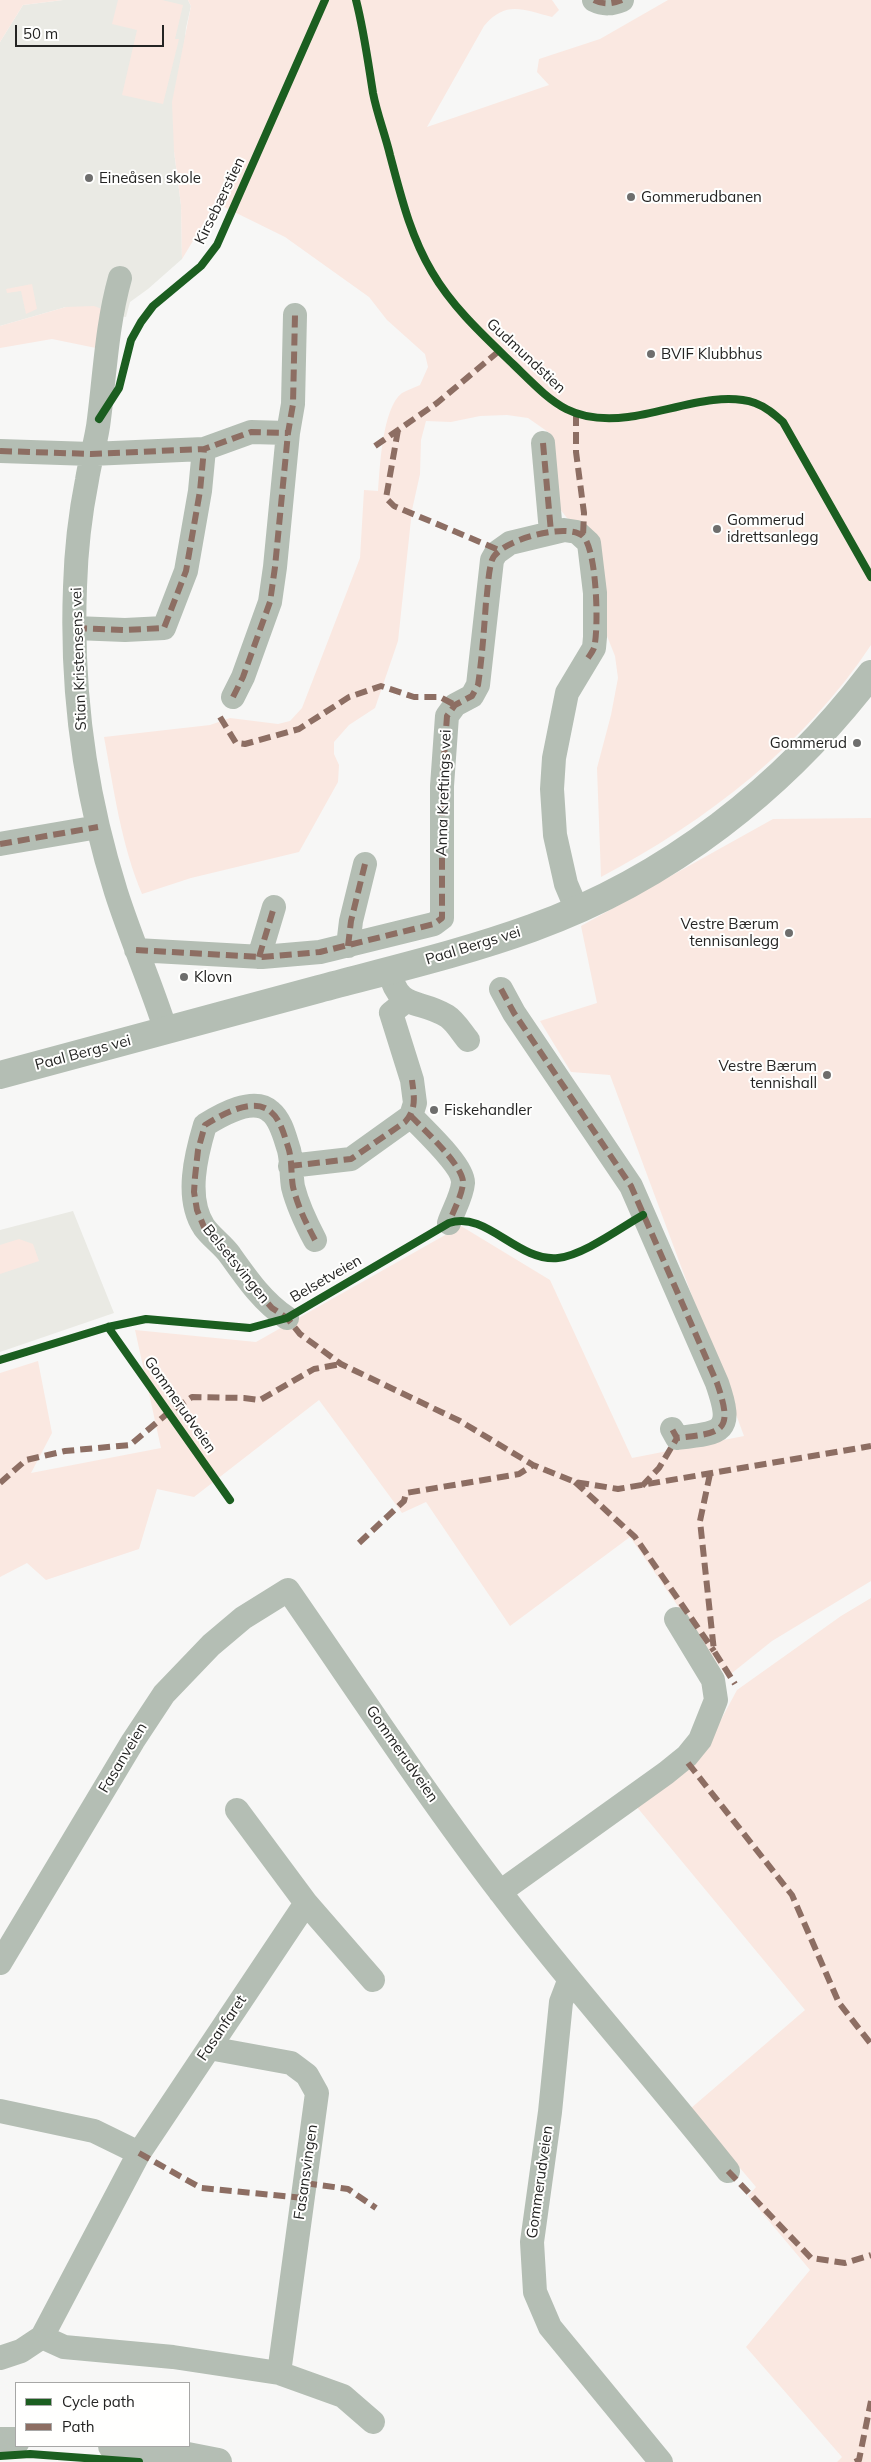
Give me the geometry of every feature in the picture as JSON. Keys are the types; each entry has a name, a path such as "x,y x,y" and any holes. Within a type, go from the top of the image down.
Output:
{"street":[{"path":"594,0 601,3 613,3 622,0"},
{"name":"Stian Kristensens vei","path":"120,278 110,322 99,420 83,501 75,586 75,628 82,733 91,796 98,827 116,891 166,1030"},
{"path":"233,696 243,677 270,602 276,567 294,388 295,315"},
{"path":"0,452 91,454 204,449 251,432 288,433"},
{"path":"543,443 551,532"},
{"path":"75,628 125,630 164,628 186,571 200,491 204,449"},
{"name":"Anna Kreftings vei","path":"348,946 434,924 442,918 442,786 447,716 455,705 472,696 478,685 492,560 496,553 510,542 564,530 577,532 588,543 595,593 594,648 567,693 554,758 552,789 555,835 566,884 577,910"},
{"name":"Paal Bergs vei","path":"0,1075 498,939 577,910 622,888 683,853 747,805 805,752 847,706 871,674"},
{"path":"0,844 98,827"},
{"path":"136,950 259,956 320,952 348,946 351,921 365,864"},
{"path":"259,956 274,907"},
{"path":"389,970 398,995 406,1001 437,1011 450,1018 468,1040"},
{"path":"500,989 514,1013 631,1186 716,1383 726,1412 722,1428 717,1432 677,1438 672,1429"},
{"path":"290,1166 352,1159 411,1116 415,1103 412,1080 391,1013 406,1001"},
{"name":"Belsetsvingen","path":"287,1318 272,1308 248,1281 226,1250 204,1227 197,1210 194,1192 198,1150 205,1125 220,1115 251,1106 260,1106 271,1111 278,1119 289,1151 290,1166 300,1212 315,1240"},
{"path":"411,1116 456,1164 462,1176 463,1184 449,1223"},
{"name":"Gommerudveien","path":"288,1590 500,1892 569,1981 678,2107 728,2171"},
{"name":"Fasanveien","path":"0,1963 133,1741 164,1694 211,1645 242,1618 288,1590"},
{"path":"500,1892 666,1773 687,1756 700,1740 716,1700 713,1680 676,1619"},
{"path":"237,1810 306,1904 373,1980"},
{"name":"Fasanfaret","path":"139,2153 306,1904"},
{"name":"Gommerudveien","path":"569,1981 561,2002 550,2112 532,2242 535,2292 550,2327 661,2462"},
{"name":"Fasansvingen","path":"209,2048 291,2064 307,2075 317,2093 279,2372"},
{"path":"0,2111 94,2131 139,2153 42,2337 21,2351 0,2358"},
{"path":"42,2337 64,2347 173,2357 279,2372 343,2396 373,2422"},
{"path":"0,2442 15,2441"},
{"path":"122,2447 218,2462"}],"shaded area":[{"path":"0,0 63,0 23,5 0,42"},
{"name":"Eineåsen skole","path":"63,0 188,0 191,6 186,28 174,151 181,205 182,259 130,302 126,317 66,307 0,326 0,42 23,5"},
{"path":"118,0 162,0 183,5 175,39 179,39 163,104 122,95 137,30 112,24"},
{"path":"188,0 552,0 559,10 552,17 515,9 500,13 484,26 427,127 549,85 537,72 539,59 600,39 668,0 871,0 871,645 845,682 815,716 751,778 715,806 678,831 601,877 597,768 611,715 618,678 615,656 601,621 587,529 567,518 556,504 551,434 528,418 507,415 480,416 451,422 426,421 421,440 420,474 412,510 398,641 375,708 349,725 334,742 334,754 339,765 338,782 299,852 191,878 142,894 123,836 104,737 210,725 230,718 278,724 290,721 302,708 360,558 364,490 378,491 383,439 390,411 402,393 420,385 428,367 425,354 387,320 369,297 285,237 216,203 182,259 181,205 174,151 172,102 191,6"},
{"path":"32,284 37,309 26,314 21,291 7,293 6,289"},
{"path":"94,306 105,310 96,348 52,339 0,348 0,326 66,307"},
{"path":"871,818 871,1581 772,1641 727,1677 630,1537 510,1626 426,1502 402,1513 319,1400 194,1497 157,1489 139,1549 46,1580 27,1563 0,1577 0,1373 38,1361 52,1433 31,1473 161,1448 135,1330 256,1342 461,1226 550,1280 632,1458 744,1436 610,1075 571,1072 540,1021 597,1003 581,926 773,819"},
{"path":"73,1211 114,1313 0,1352 0,1230"},
{"path":"19,1239 33,1244 39,1261 0,1274 0,1245"},
{"path":"871,1598 871,2462 837,2462 842,2457 746,2347 810,2270 748,2196 756,2187 690,2109 805,2010 636,1806 702,1755 737,1690 841,1616"}],"marked path":[{"path":"594,0 601,3 622,0"},
{"path":"233,697 243,677 270,602 288,433 293,404 295,315"},
{"path":"375,446 437,403 499,351"},
{"path":"576,414 576,452 584,513 583,536"},
{"path":"398,430 386,498 394,506 499,550"},
{"path":"0,451 91,454 204,449 251,432 288,433"},
{"path":"543,443 551,532"},
{"path":"75,628 125,630 164,628 186,571 200,491 204,449"},
{"path":"136,950 262,957 320,952 434,924 442,918 442,786 447,716 455,705 472,696 478,685 489,576 492,560 497,553 520,540 549,532 575,532 583,536 588,544 596,590 596,638 594,648 588,658"},
{"path":"220,717 236,743 245,744 299,729 349,697 381,686 414,697 440,697 455,705"},
{"path":"0,844 98,827"},
{"path":"348,946 351,921 365,864"},
{"path":"259,957 274,907"},
{"path":"501,989 514,1013 631,1186 717,1383 724,1412 724,1421 721,1427 705,1434 677,1438 672,1429"},
{"path":"290,1166 351,1159 405,1122 413,1107 412,1080"},
{"path":"315,1240 297,1201 293,1187 289,1150 274,1115 264,1108 247,1106 228,1112 205,1125 198,1150 195,1177 194,1192 197,1210 204,1227 226,1249 248,1281 272,1308 287,1318 300,1334 341,1364 460,1421 533,1465 575,1482 618,1489 871,1446"},
{"path":"411,1116 433,1138 462,1176 461,1193 449,1223"},
{"path":"0,1483 26,1460 65,1451 130,1445 168,1413 192,1397 260,1400 314,1369 341,1364"},
{"path":"642,1486 659,1468 677,1438"},
{"path":"359,1543 404,1501 406,1493 519,1474 533,1465"},
{"path":"710,1474 700,1521 714,1651 735,1684"},
{"path":"575,1482 635,1537 714,1651"},
{"path":"688,1763 792,1895 839,2003 871,2044"},
{"path":"139,2153 201,2188 303,2198"},
{"path":"728,2171 811,2258 845,2263 871,2255"},
{"path":"305,2183 348,2189 376,2208"},
{"path":"855,2462 859,2460 871,2401"}],"cycle path":[{"name":"Kirsebærstien","path":"99,419 119,388 131,340 141,322 153,306 201,266 217,245 325,0"},
{"name":"Gudmundstien","path":"356,0 375,101 407,215 424,258 440,285 459,310 551,400 576,413 591,417 628,417 724,399 755,403 766,409 783,422 871,577"},
{"name":"Belsetveien","path":"0,1360 108,1327 146,1319 250,1328 287,1318 449,1223 463,1221 476,1224 489,1229 529,1252 543,1257 558,1258 590,1247 643,1215"},
{"path":"108,1327 230,1500"},
{"path":"0,2456 30,2454 139,2462"}],"place":[{"name":"Eineåsen skole","path":"89,178"},
{"name":"Gommerudbanen","path":"631,197"},
{"name":"BVIF Klubbhus","path":"651,354"},
{"name":"Gommerud idrettsanlegg","path":"717,529"},
{"name":"Gommerud","path":"857,743"},
{"name":"Vestre Bærum tennisanlegg","path":"789,933"},
{"name":"Klovn","path":"184,977"},
{"name":"Vestre Bærum tennishall","path":"827,1075"},
{"name":"Fiskehandler","path":"434,1110"}]}
